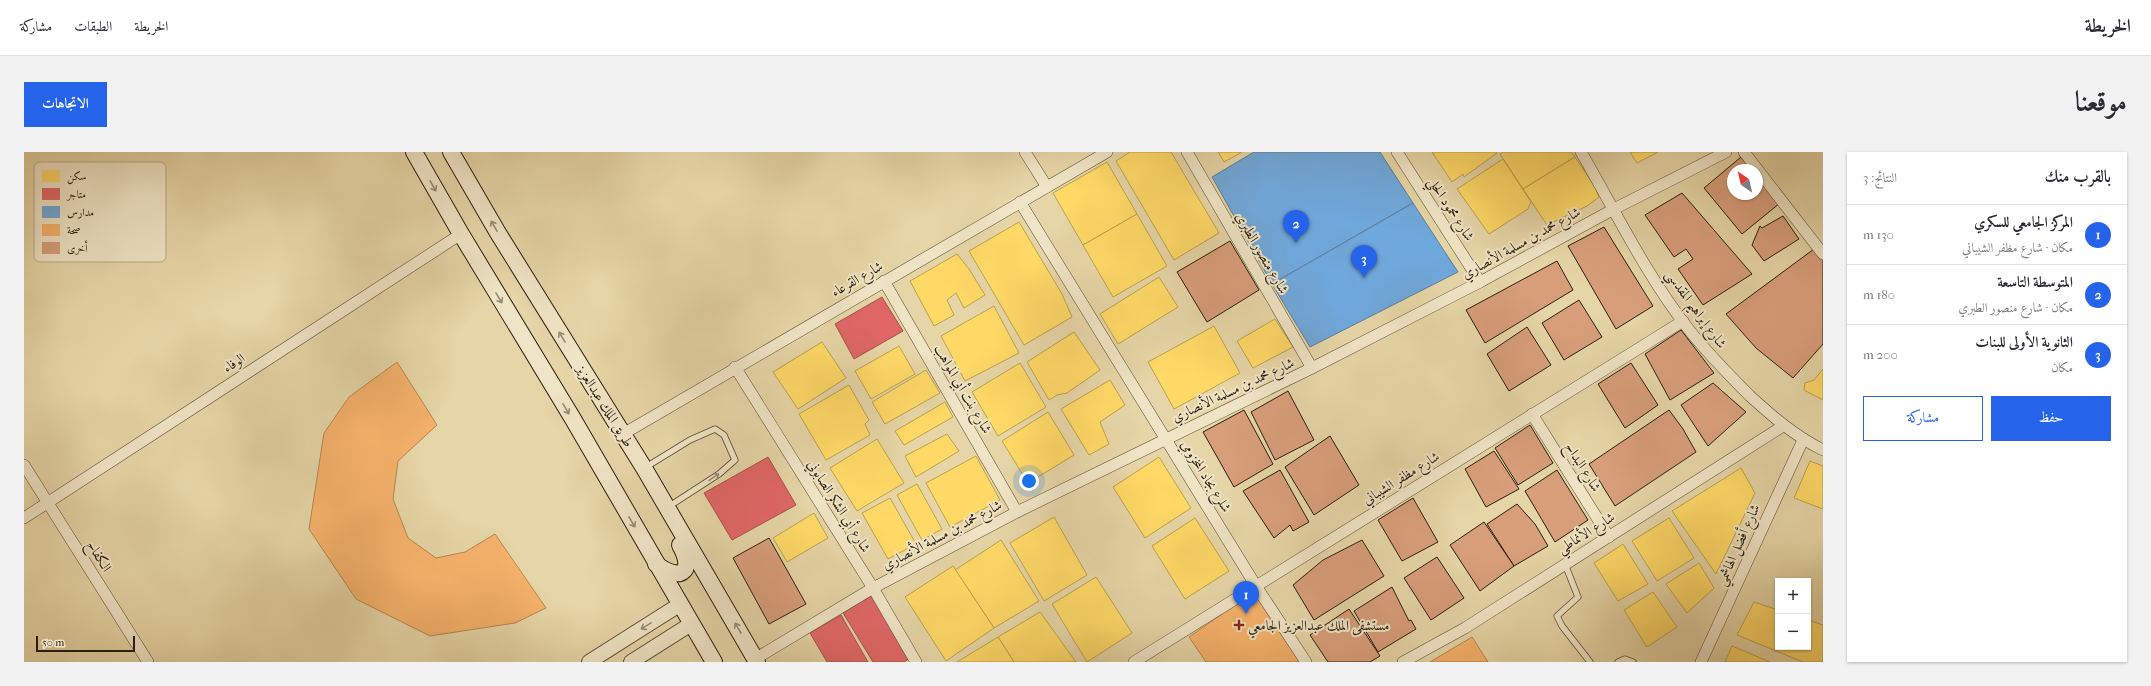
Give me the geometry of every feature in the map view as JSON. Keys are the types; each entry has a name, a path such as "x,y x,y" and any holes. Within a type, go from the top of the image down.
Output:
{"main road":[{"path":"414,152 461,234 572,419 679,605 714,662"},
{"name":"طريق الملك عبدالعزيز","path":"451,152 576,360 668,507 756,660"},
{"path":"576,360 602,414 686,556 688,563 685,570 677,574 668,573 656,564"}],"street":[{"path":"1025,152 1047,186"},
{"name":"شارع القرعاء","path":"623,434 735,367 1107,152"},
{"name":"شارع منصور الطبري","path":"1186,152 1312,368"},
{"name":"شارع محمود الحلي","path":"1397,152 1480,282"},
{"name":"شارع إبراهيم المقدسي","path":"1581,152 1630,239 1683,321 1721,367 1783,426 1803,440 1823,450"},
{"name":"شارع محمد بن مسلمة الأنصاري","path":"756,660 873,588 1017,512 1312,368 1480,282 1614,209 1726,152"},
{"path":"1744,152 1823,254"},
{"name":"شلرع بجاد المخزومي","path":"1020,202 1256,586 1306,662"},
{"name":"الوفاء","path":"24,518 461,234"},
{"name":"شارع بنت أبي المواهب","path":"884,281 1017,512"},
{"name":"شارع مظفر الشيباني","path":"1134,662 1683,321"},
{"name":"شارع أبي الشكر الصابوني","path":"735,367 873,588 916,662"},
{"name":"شارع البداح","path":"1532,414 1609,537"},
{"name":"شارع الأنماطي","path":"1403,662 1464,628 1783,426"},
{"name":"شارع أفضل الهاشمي","path":"1701,662 1803,440"},
{"name":"الكفاح","path":"24,465 148,662"},
{"path":"589,662 679,605"},
{"path":"631,662 691,624"}],"lane":[{"path":"644,468 698,436 715,429 724,435 735,460 718,474 668,507"},
{"path":"1565,564 1578,597 1557,616 1562,626 1590,662"},
{"path":"1618,662 1626,659 1633,662"}],"building: سكن":[{"path":"1130,152 1171,152 1219,233 1174,260 1116,161"},
{"path":"1218,152 1242,152 1224,162"},
{"path":"1432,152 1497,153 1464,177 1463,174 1452,182"},
{"path":"1504,152 1571,152 1575,157 1523,189 1500,154"},
{"path":"1630,152 1658,152 1637,163"},
{"path":"1575,157 1595,187 1599,197 1587,206 1547,225 1523,189"},
{"path":"1503,159 1531,202 1528,209 1489,234 1457,189"},
{"path":"1107,162 1137,214 1083,245 1053,193"},
{"path":"1137,214 1167,266 1113,297 1083,245"},
{"path":"1019,222 1062,294 1072,317 1024,345 969,251"},
{"path":"957,254 969,269 985,295 964,308 956,293 947,300 954,315 934,326 910,281"},
{"path":"1159,277 1178,307 1118,344 1100,314"},
{"path":"994,306 1019,353 965,381 941,336"},
{"path":"1275,319 1293,347 1253,368 1237,341"},
{"path":"1214,326 1240,373 1174,409 1148,362"},
{"path":"1074,332 1100,370 1067,393 1057,395 1049,400 1027,362"},
{"path":"822,342 846,378 798,409 773,372"},
{"path":"899,346 915,374 871,399 855,371"},
{"path":"1020,363 1046,407 998,436 972,392"},
{"path":"1823,369 1823,400 1804,390 1805,383 1814,380"},
{"path":"926,370 940,393 885,424 872,402"},
{"path":"1110,380 1125,405 1100,422 1109,444 1089,455 1061,409"},
{"path":"849,385 869,420 865,424 870,435 826,460 799,414"},
{"path":"945,402 953,417 904,445 895,431"},
{"path":"1048,412 1074,455 1028,483 1002,441"},
{"path":"947,434 959,451 916,477 905,456"},
{"path":"877,439 904,483 857,511 830,468"},
{"path":"976,456 1000,500 950,527 926,483"},
{"path":"1159,457 1191,508 1145,538 1113,487"},
{"path":"1810,461 1823,466 1823,509 1794,498"},
{"path":"1741,468 1755,493 1716,574 1672,511"},
{"path":"917,484 942,529 922,540 897,495"},
{"path":"890,498 916,544 888,559 862,513"},
{"path":"814,513 828,538 787,562 773,538"},
{"path":"1054,517 1087,575 1044,601 1010,543"},
{"path":"1195,518 1229,571 1185,599 1152,546"},
{"path":"1669,518 1694,558 1657,581 1632,541"},
{"path":"1001,540 1039,601 994,628 955,570"},
{"path":"1623,544 1648,584 1618,601 1594,563"},
{"path":"1699,563 1714,588 1687,613 1666,584"},
{"path":"953,566 994,628 946,661 905,597"},
{"path":"1096,577 1132,633 1087,662 1052,604"},
{"path":"1653,592 1677,627 1647,647 1624,610"},
{"path":"1754,602 1775,609 1775,650 1811,650 1811,621 1823,625 1823,662 1803,662 1737,635"},
{"path":"1040,612 1076,662 1014,662 998,637"},
{"path":"998,637 1014,662 957,662"},
{"path":"1732,646 1770,662 1725,662"}],"building: متاجر":[{"path":"882,297 903,331 854,359 835,324"},
{"path":"768,457 796,505 732,540 704,493"},
{"path":"872,595 910,658 904,662 873,662 843,613"},
{"path":"841,615 868,662 827,662 810,633"}],"building: مدارس":[{"path":"1254,152 1380,152 1413,203 1272,284 1212,177"},
{"path":"1413,203 1458,272 1310,347 1272,284"}],"building: صحة":[{"path":"397,362 437,425 398,461 393,499 408,538 436,558 465,552 495,534 546,608 515,623 430,636 356,599 309,529 324,433 349,397"},
{"name":"مستشفى الملك عبدالعزيز الجامعي","path":"1255,591 1303,662 1206,662 1189,637"},
{"path":"1472,637 1488,662 1430,662"}],"building: أخرى":[{"path":"1741,157 1747,164 1733,164"},
{"path":"1727,169 1727,200 1763,200 1763,182 1780,203 1742,234 1704,188"},
{"path":"1682,193 1752,274 1703,305 1678,269 1693,259 1686,249 1674,257 1645,215"},
{"path":"1783,216 1799,239 1764,261 1752,245 1760,226 1762,228"},
{"path":"1604,227 1653,306 1616,329 1568,246"},
{"path":"1230,241 1259,290 1207,322 1177,272"},
{"path":"1814,249 1823,259 1823,344 1793,378 1756,348 1726,314"},
{"path":"1557,261 1573,290 1485,343 1466,310"},
{"path":"1579,300 1602,337 1564,360 1542,323"},
{"path":"1527,327 1551,365 1509,391 1487,354"},
{"path":"1681,330 1714,373 1670,400 1645,354"},
{"path":"1631,363 1658,405 1625,428 1598,384"},
{"path":"1713,383 1746,412 1708,446 1681,405"},
{"path":"1288,391 1314,440 1275,460 1251,412"},
{"path":"1244,410 1273,464 1234,487 1203,432"},
{"path":"1669,410 1683,429 1696,452 1615,506 1589,464"},
{"path":"1530,425 1553,463 1518,485 1495,448"},
{"path":"1330,436 1359,485 1314,515 1285,467"},
{"path":"1494,451 1519,489 1486,507 1465,469"},
{"path":"1280,470 1309,522 1293,531 1290,525 1274,538 1243,491"},
{"path":"1557,470 1588,520 1555,542 1525,491"},
{"path":"1413,498 1438,542 1402,561 1378,520"},
{"path":"1517,504 1535,524 1548,546 1514,566 1487,524"},
{"path":"1484,522 1514,566 1480,591 1450,545"},
{"path":"769,538 806,604 769,624 733,558"},
{"path":"1362,540 1384,576 1314,620 1293,585 1323,560"},
{"path":"1437,557 1464,598 1431,620 1404,578"},
{"path":"1392,587 1409,621 1411,620 1416,629 1378,652 1354,611"},
{"path":"1349,609 1380,656 1370,662 1328,662 1310,635"}],"place":[{"name":"المتوسطة التاسعة","path":"1296,243"},
{"name":"الثانوية الأولى للبنات","path":"1364,278"},
{"name":"المركز الجامعي للسكري","path":"1246,614"},
{"name":"مستشفى الملك عبدالعزيز الجامعي","path":"1239,625"}]}
